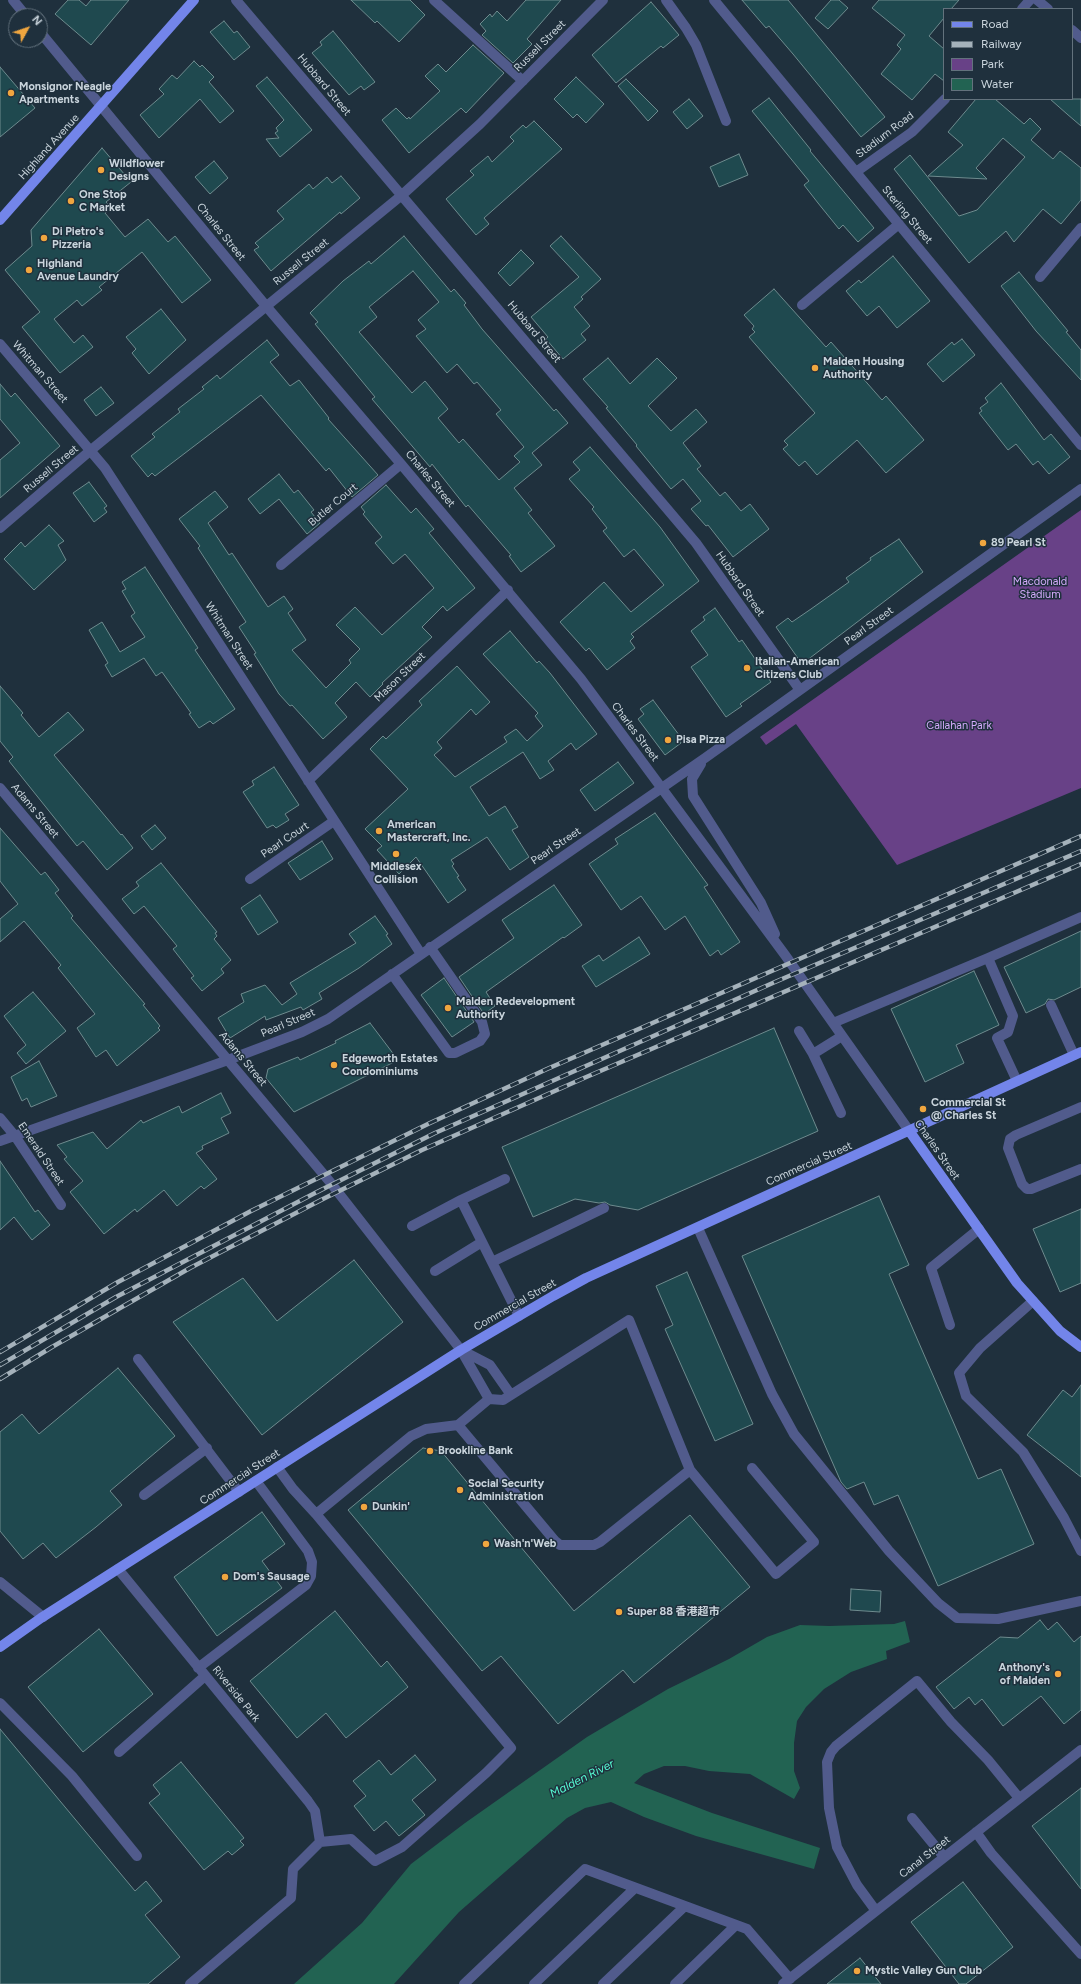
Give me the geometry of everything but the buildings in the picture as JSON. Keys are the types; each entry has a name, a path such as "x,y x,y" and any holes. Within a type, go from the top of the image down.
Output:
{"main road":[{"name":"Highland Avenue","path":"0,220 194,0"},
{"name":"Commercial Street","path":"0,1647 118,1569 461,1350 586,1278 910,1132 1077,1054"},
{"name":"Charles Street","path":"910,1132 1017,1283 1060,1331 1081,1347"}],"street":[{"path":"13,0 20,8"},
{"name":"Hubbard Street","path":"236,0 696,543 800,690"},
{"path":"434,0 523,81"},
{"name":"Russell Street","path":"0,528 91,450 402,195 457,146 603,0"},
{"path":"666,0 696,45 726,121"},
{"name":"Sterling Street","path":"714,0 1081,445"},
{"path":"1023,8 1030,0"},
{"path":"1037,0 1047,8"},
{"path":"1073,31 1081,38"},
{"name":"Charles Street","path":"48,41 102,105 266,306 508,590 581,679 786,956 910,1132"},
{"name":"Stadium Road","path":"856,172 912,132 944,100"},
{"path":"802,305 899,224"},
{"path":"1040,277 1081,228"},
{"name":"Whitman Street","path":"0,344 91,450 109,474 421,954"},
{"name":"Butler Court","path":"281,565 401,464"},
{"name":"Pearl Street","path":"0,1141 228,1060 302,1032 323,1022 712,753 1081,489"},
{"name":"Mason Street","path":"308,781 508,590"},
{"name":"Charles Street","path":"712,753 700,764 693,775 691,783 693,796 761,903 786,956"},
{"name":"Adams Street","path":"0,788 330,1182 461,1350 489,1400"},
{"name":"Pearl Court","path":"250,879 334,821"},
{"path":"833,1023 1081,917"},
{"path":"392,974 446,1051 453,1054 480,1041 485,1034 482,1022 430,947"},
{"path":"988,958 1013,1016 1008,1032 997,1038 1017,1081"},
{"path":"1051,1005 1077,1054"},
{"path":"799,1031 813,1054 841,1113"},
{"path":"813,1054 842,1036"},
{"path":"1081,1107 1016,1135 1010,1139 1008,1148 1022,1184 1027,1188 1031,1189 1081,1169"},
{"name":"Emerald Street","path":"0,1118 15,1136 61,1205"},
{"path":"412,1226 505,1179"},
{"path":"461,1200 519,1316"},
{"path":"492,1262 604,1208"},
{"path":"698,1228 772,1394 794,1434 889,1551 938,1603 957,1618 998,1619 1081,1601"},
{"path":"950,1324 931,1268 979,1229"},
{"path":"435,1271 482,1242"},
{"path":"1033,1301 980,1348 959,1373 966,1396 1023,1452 1064,1518 1081,1551"},
{"path":"316,1514 411,1436 426,1429 458,1426 489,1400 503,1400 629,1320 690,1470 776,1574 814,1542 752,1468"},
{"path":"461,1350 490,1365 511,1395"},
{"path":"138,1359 239,1492"},
{"path":"458,1426 560,1546 594,1545 600,1542 690,1470"},
{"path":"144,1495 207,1448"},
{"path":"190,1984 290,1898 293,1869 320,1842 351,1839 375,1861 402,1847 486,1773 511,1748 316,1514 293,1489 277,1467"},
{"path":"198,1668 306,1585 311,1576 312,1562 308,1551 256,1481"},
{"name":"Riverside Park","path":"118,1569 308,1801 315,1811 320,1842"},
{"path":"0,1582 44,1617"},
{"path":"119,1752 205,1676"},
{"path":"876,1911 857,1885 837,1847 829,1808 827,1762 831,1752 836,1746 917,1682 951,1722 988,1760 1019,1798"},
{"path":"0,1703 72,1776 137,1856"},
{"name":"Canal Street","path":"786,1982 1081,1750"},
{"path":"912,1818 944,1857"},
{"path":"976,1832 991,1853 1081,1954"},
{"path":"464,1984 585,1869 747,1929 786,1982"},
{"path":"534,1984 635,1888"},
{"path":"603,1984 685,1906"},
{"path":"675,1984 736,1925"}],"green space":[{"name":"Callahan Park","path":"1081,510 1081,788 897,865 796,724 766,745 760,737"}],"water":[{"name":"Malden River","path":"905,1621 910,1642 886,1651 887,1659 851,1672 824,1689 806,1707 797,1721 794,1743 794,1771 800,1788 794,1799 750,1774 709,1771 685,1766 664,1766 644,1774 634,1783 712,1813 820,1848 814,1869 696,1836 644,1817 611,1802 585,1808 567,1818 459,1912 394,1984 294,1984 362,1923 411,1864 465,1823 587,1737 668,1689 729,1659 767,1637 800,1625 829,1626 894,1624"}],"railway":[{"path":"0,1352 118,1282 251,1211 430,1123 547,1069 1081,836"},
{"path":"0,1365 116,1297 315,1193 435,1133 775,982 1081,851"},
{"path":"0,1379 52,1347 190,1268 321,1200 422,1150 584,1078 1081,864"}],"place":[{"name":"Monsignor Neagle Apartments","path":"11,93"},
{"name":"Wildflower Designs","path":"101,170"},
{"name":"One Stop C Market","path":"71,201"},
{"name":"Di Pietro's Pizzeria","path":"44,238"},
{"name":"Highland Avenue Laundry","path":"29,270"},
{"name":"Malden Housing Authority","path":"815,368"},
{"name":"89 Pearl St","path":"983,543"},
{"name":"Italian-American Citizens Club","path":"747,668"},
{"name":"Pisa Pizza","path":"668,740"},
{"name":"American Mastercraft, Inc.","path":"379,831"},
{"name":"Middlesex Collision","path":"396,854"},
{"name":"Malden Redevelopment Authority","path":"448,1008"},
{"name":"Edgeworth Estates Condominiums","path":"334,1065"},
{"name":"Commercial St @ Charles St","path":"923,1109"},
{"name":"Brookline Bank","path":"430,1451"},
{"name":"Social Security Administration","path":"460,1490"},
{"name":"Dunkin'","path":"364,1507"},
{"name":"Wash'n'Web","path":"486,1544"},
{"name":"Dom's Sausage","path":"225,1577"},
{"name":"Super 88 香港超市","path":"619,1612"},
{"name":"Anthony's of Malden","path":"1058,1674"},
{"name":"Mystic Valley Gun Club","path":"857,1971"}],"park label":[{"name":"Macdonald Stadium","path":"1040,588"}]}
